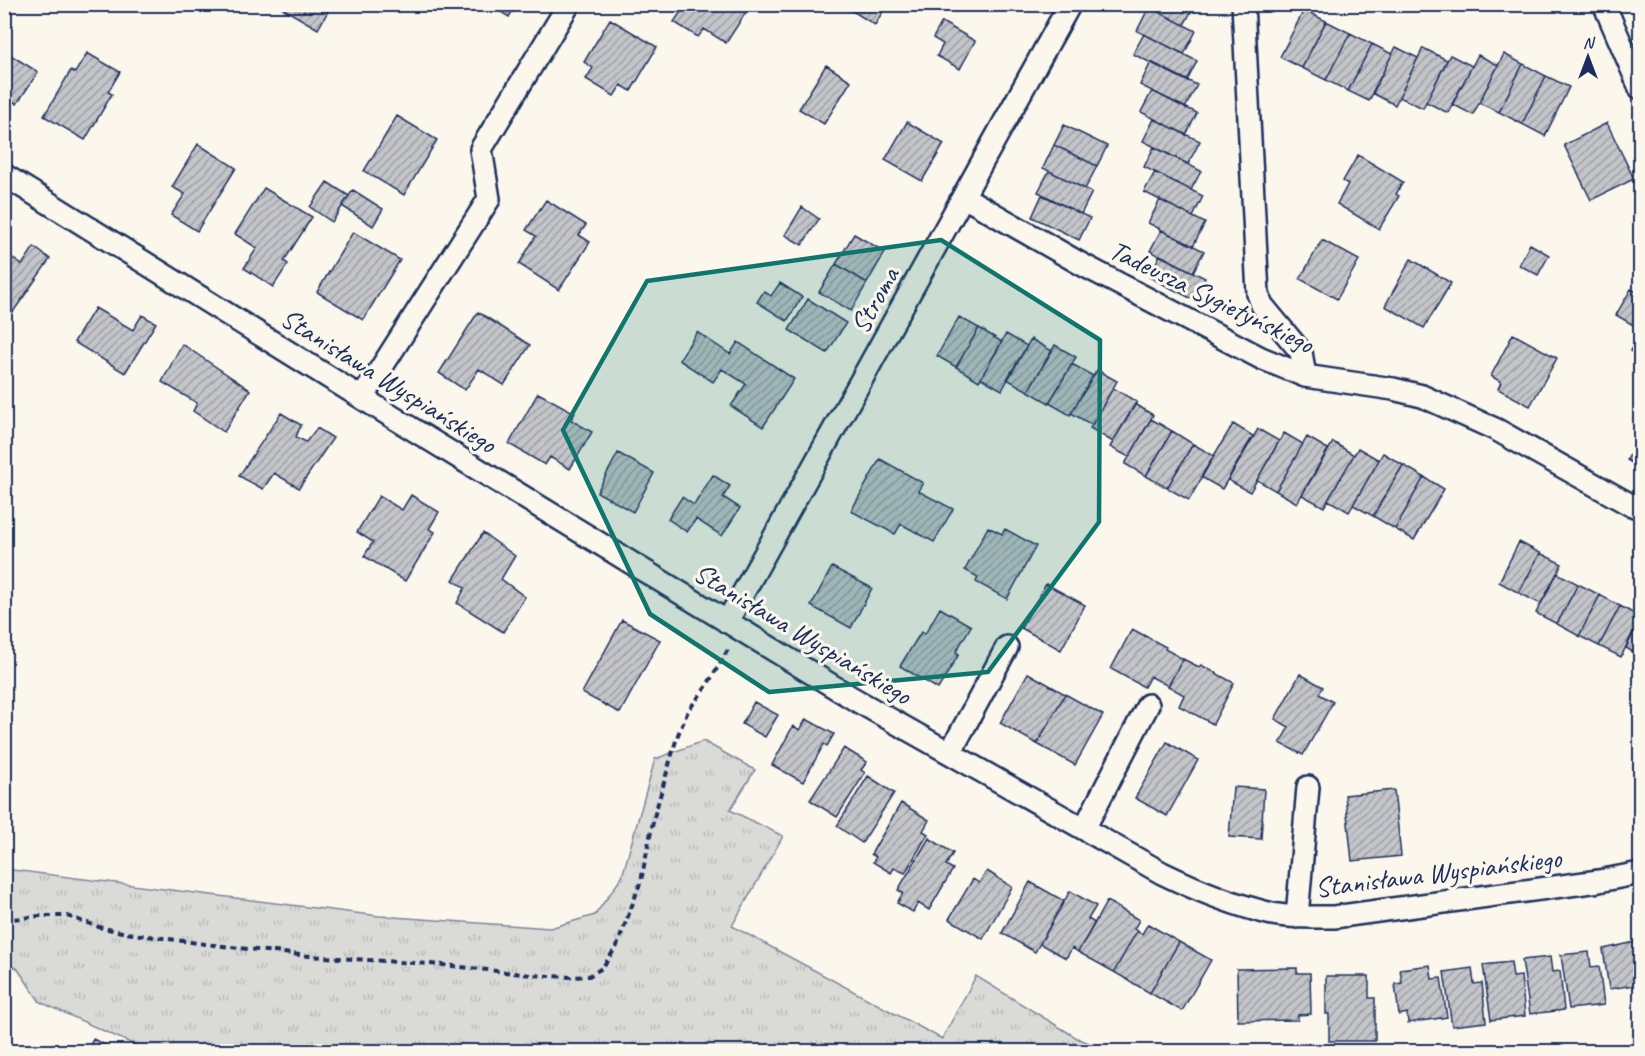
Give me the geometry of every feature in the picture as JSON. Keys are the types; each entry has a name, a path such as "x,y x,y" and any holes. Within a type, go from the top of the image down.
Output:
{"street":[{"path":"362,398 489,199 481,149 569,4"},
{"name":"Stroma","path":"734,626 1070,4"},
{"path":"1243,4 1258,294 1262,305 1301,352 1305,376"},
{"path":"1604,4 1641,88"},
{"name":"Stanisława Wyspiańskiego","path":"4,175 362,398 854,699 1162,873 1203,892 1272,914 1334,917 1599,881 1641,873"},
{"name":"Tadeusza Sygietyńskiego","path":"964,197 1082,264 1251,353 1305,376 1393,389 1422,396 1497,430 1629,504 1641,508"},
{"path":"950,753 1007,647"},
{"path":"1084,829 1148,705"},
{"path":"1297,917 1308,787"}],"path":[{"path":"4,920 67,916 99,927 166,939 309,956 444,964 531,975 588,976 602,969 617,946 641,881 665,774 688,711 706,687 724,654 734,626"}],"highlighted area":[{"path":"941,240 1100,340 1099,522 988,672 769,692 650,614 563,430 647,281"}],"green space":[{"path":"703,741 755,770 730,810 783,836 732,926 942,1039 976,976 1077,1038 1108,1051 148,1051 40,1002 17,968 5,964 5,869 379,916 550,928 595,915 622,877 655,759"}],"building":[{"path":"275,4 332,4 318,29"},
{"path":"488,4 517,4 509,17"},
{"path":"686,4 740,4 748,9 726,43 704,29 698,37 674,22"},
{"path":"841,4 884,4 886,6 875,25"},
{"path":"1144,4 1195,4 1184,25"},
{"path":"1149,7 1196,31 1184,54 1137,31"},
{"path":"1304,10 1326,21 1302,68 1280,57"},
{"path":"610,19 657,47 631,91 621,85 614,96 586,79 593,68 584,62"},
{"path":"1326,21 1350,33 1326,80 1302,68"},
{"path":"942,22 975,41 960,69 937,56 943,44 933,38"},
{"path":"1350,33 1372,44 1348,91 1326,80"},
{"path":"1144,34 1197,61 1187,81 1133,54"},
{"path":"1372,44 1392,54 1369,101 1348,91"},
{"path":"1396,47 1418,58 1395,105 1372,93"},
{"path":"1423,48 1447,60 1423,108 1399,97"},
{"path":"4,51 38,72 17,104 4,96 7,92 4,90"},
{"path":"87,53 120,72 108,92 112,94 85,140 44,116 71,70 75,73"},
{"path":"1504,54 1523,64 1499,112 1479,103"},
{"path":"1450,55 1472,66 1448,113 1426,102"},
{"path":"1478,55 1498,65 1473,115 1452,104"},
{"path":"1151,62 1197,85 1185,108 1140,85"},
{"path":"1523,64 1546,76 1522,124 1499,112"},
{"path":"826,65 851,81 824,124 799,109"},
{"path":"1546,76 1569,87 1545,136 1522,124"},
{"path":"1152,91 1197,113 1186,135 1141,112"},
{"path":"397,116 437,140 404,195 364,171"},
{"path":"1154,119 1200,141 1188,164 1143,141"},
{"path":"907,122 944,144 922,181 885,160"},
{"path":"1607,123 1634,179 1591,200 1564,145"},
{"path":"1064,125 1107,146 1097,166 1054,145"},
{"path":"198,144 236,168 197,231 171,215 185,194 172,187"},
{"path":"1054,145 1097,166 1085,189 1043,168"},
{"path":"1154,147 1201,171 1191,190 1144,167"},
{"path":"1358,155 1403,182 1396,194 1399,196 1379,229 1337,204 1348,184 1343,181"},
{"path":"1049,171 1092,192 1081,214 1038,192"},
{"path":"1155,172 1203,196 1193,217 1144,192"},
{"path":"327,182 349,196 332,222 310,207"},
{"path":"264,188 312,217 284,261 288,264 273,287 244,268 257,248 235,234"},
{"path":"353,190 383,209 373,226 342,206"},
{"path":"1042,195 1090,218 1079,240 1032,217"},
{"path":"546,200 586,225 579,235 590,242 559,290 519,264 536,236 526,230"},
{"path":"1160,200 1205,223 1193,246 1148,223"},
{"path":"802,207 819,219 802,245 785,235"},
{"path":"1161,230 1204,251 1193,272 1150,251"},
{"path":"353,232 400,260 363,320 317,292"},
{"path":"854,234 885,252 867,283 836,264"},
{"path":"1322,240 1359,260 1337,299 1300,279"},
{"path":"1530,244 1549,255 1538,275 1519,265"},
{"path":"34,247 50,259 13,312 4,306 4,252 22,265"},
{"path":"1160,255 1205,278 1194,300 1149,277"},
{"path":"1411,259 1451,283 1424,328 1385,306"},
{"path":"836,264 867,283 851,311 819,292"},
{"path":"780,283 802,297 787,321 757,302 764,291 771,296"},
{"path":"1631,289 1640,294 1640,329 1616,315"},
{"path":"808,299 846,323 827,353 789,330"},
{"path":"95,308 133,330 142,315 156,323 125,373 74,342"},
{"path":"478,312 530,345 504,385 479,369 465,390 439,373"},
{"path":"959,317 979,328 956,367 937,356"},
{"path":"979,328 1002,342 979,381 956,367"},
{"path":"697,332 730,354 738,342 794,379 763,427 731,406 746,384 722,369 713,382 679,360"},
{"path":"1640,333 1640,356 1630,351"},
{"path":"1006,334 1027,346 1002,390 981,378"},
{"path":"1513,334 1557,358 1530,406 1498,389 1501,382 1491,376"},
{"path":"1031,339 1052,351 1028,391 1007,379"},
{"path":"182,344 250,390 224,432 193,411 197,403 162,382"},
{"path":"1055,345 1076,357 1049,403 1028,391"},
{"path":"1072,364 1093,376 1070,415 1049,403"},
{"path":"1097,370 1117,381 1092,425 1071,413"},
{"path":"1113,388 1137,402 1113,442 1090,428"},
{"path":"538,393 575,413 571,420 592,432 570,469 550,457 545,465 509,444"},
{"path":"1135,404 1153,415 1129,457 1110,447"},
{"path":"281,413 301,425 296,437 306,442 317,428 333,438 299,488 274,473 263,489 239,476"},
{"path":"1151,419 1172,431 1146,476 1125,464"},
{"path":"1233,424 1253,436 1222,489 1201,477"},
{"path":"1258,429 1279,441 1250,492 1228,480"},
{"path":"1172,431 1193,444 1167,488 1146,476"},
{"path":"1284,433 1303,444 1276,491 1257,480"},
{"path":"1640,436 1640,468 1627,460"},
{"path":"1307,437 1328,449 1297,503 1276,491"},
{"path":"1333,442 1354,455 1324,507 1302,495"},
{"path":"1193,444 1214,456 1189,500 1167,488"},
{"path":"1358,448 1379,460 1349,512 1328,500"},
{"path":"618,453 654,473 633,512 597,492"},
{"path":"1383,453 1403,465 1373,516 1353,505"},
{"path":"880,459 923,483 918,491 953,509 934,542 901,524 895,534 851,511"},
{"path":"1403,465 1424,477 1395,529 1373,516"},
{"path":"713,475 730,486 723,497 740,508 722,536 696,519 687,532 668,519 682,497 694,505"},
{"path":"1424,477 1444,489 1414,540 1395,529"},
{"path":"411,495 439,512 429,529 435,532 405,581 364,556 373,542 357,532 379,496 402,510"},
{"path":"988,527 1002,534 1005,529 1036,546 1007,599 976,582 978,577 965,570"},
{"path":"483,533 515,556 501,579 525,597 503,632 457,603 465,588 453,580"},
{"path":"1519,542 1540,553 1519,593 1499,582"},
{"path":"1540,553 1562,564 1541,604 1519,593"},
{"path":"832,567 872,588 851,628 811,606"},
{"path":"1557,573 1578,584 1557,624 1536,613"},
{"path":"1046,584 1085,605 1061,650 1021,628"},
{"path":"1578,584 1600,595 1579,636 1557,624"},
{"path":"1600,595 1620,606 1599,646 1579,636"},
{"path":"1620,606 1640,617 1621,657 1599,646"},
{"path":"940,608 971,626 956,652 959,654 938,689 900,666 921,632 925,634"},
{"path":"622,620 660,640 620,713 582,693"},
{"path":"1640,620 1640,656 1626,648"},
{"path":"1132,629 1183,659 1168,686 1150,676 1144,687 1111,669"},
{"path":"1183,659 1199,667 1201,665 1234,683 1213,724 1179,706 1184,695 1168,686"},
{"path":"1028,673 1065,694 1037,744 1000,723"},
{"path":"1300,674 1323,687 1319,694 1333,702 1303,755 1280,743 1289,727 1275,719"},
{"path":"1065,694 1103,715 1075,765 1037,744"},
{"path":"754,702 778,715 765,737 742,724"},
{"path":"806,719 834,734 827,746 824,744 803,782 772,765 793,726 800,730"},
{"path":"1167,742 1198,760 1167,816 1135,798"},
{"path":"844,748 867,762 861,770 865,773 837,817 810,800"},
{"path":"868,776 894,793 862,843 837,826"},
{"path":"1233,787 1264,789 1261,839 1229,837"},
{"path":"1394,790 1401,856 1352,861 1345,795"},
{"path":"901,803 929,820 923,831 928,834 905,873 894,868 891,873 873,862 876,857 871,854"},
{"path":"929,838 953,853 946,865 953,869 929,910 918,903 913,912 897,903 903,893 898,890"},
{"path":"987,871 1012,887 983,939 949,919 973,879 979,883"},
{"path":"1030,882 1064,901 1035,952 1002,933"},
{"path":"1070,891 1096,906 1088,919 1095,923 1078,952 1072,948 1066,958 1040,944"},
{"path":"1107,901 1139,920 1134,929 1137,931 1114,972 1078,952"},
{"path":"1148,924 1179,942 1150,993 1114,972 1137,931 1142,934"},
{"path":"1640,941 1640,989 1635,989 1635,985 1609,989 1603,949"},
{"path":"1179,942 1211,960 1182,1011 1150,993"},
{"path":"1589,952 1591,967 1599,966 1604,1005 1569,1009 1561,955"},
{"path":"1550,957 1552,972 1560,971 1564,1010 1530,1014 1522,960"},
{"path":"1511,962 1513,977 1521,976 1525,1016 1491,1020 1483,965"},
{"path":"1430,965 1432,979 1441,978 1447,1017 1408,1023 1407,1013 1399,1015 1395,984 1402,983 1400,969"},
{"path":"1297,968 1297,973 1310,973 1311,1014 1298,1015 1298,1020 1238,1021 1237,969"},
{"path":"1472,968 1474,984 1482,983 1486,1022 1452,1026 1444,972"},
{"path":"1326,976 1369,976 1369,998 1375,998 1375,1041 1329,1041"},
{"path":"93,1039 119,1052 87,1052"}]}
